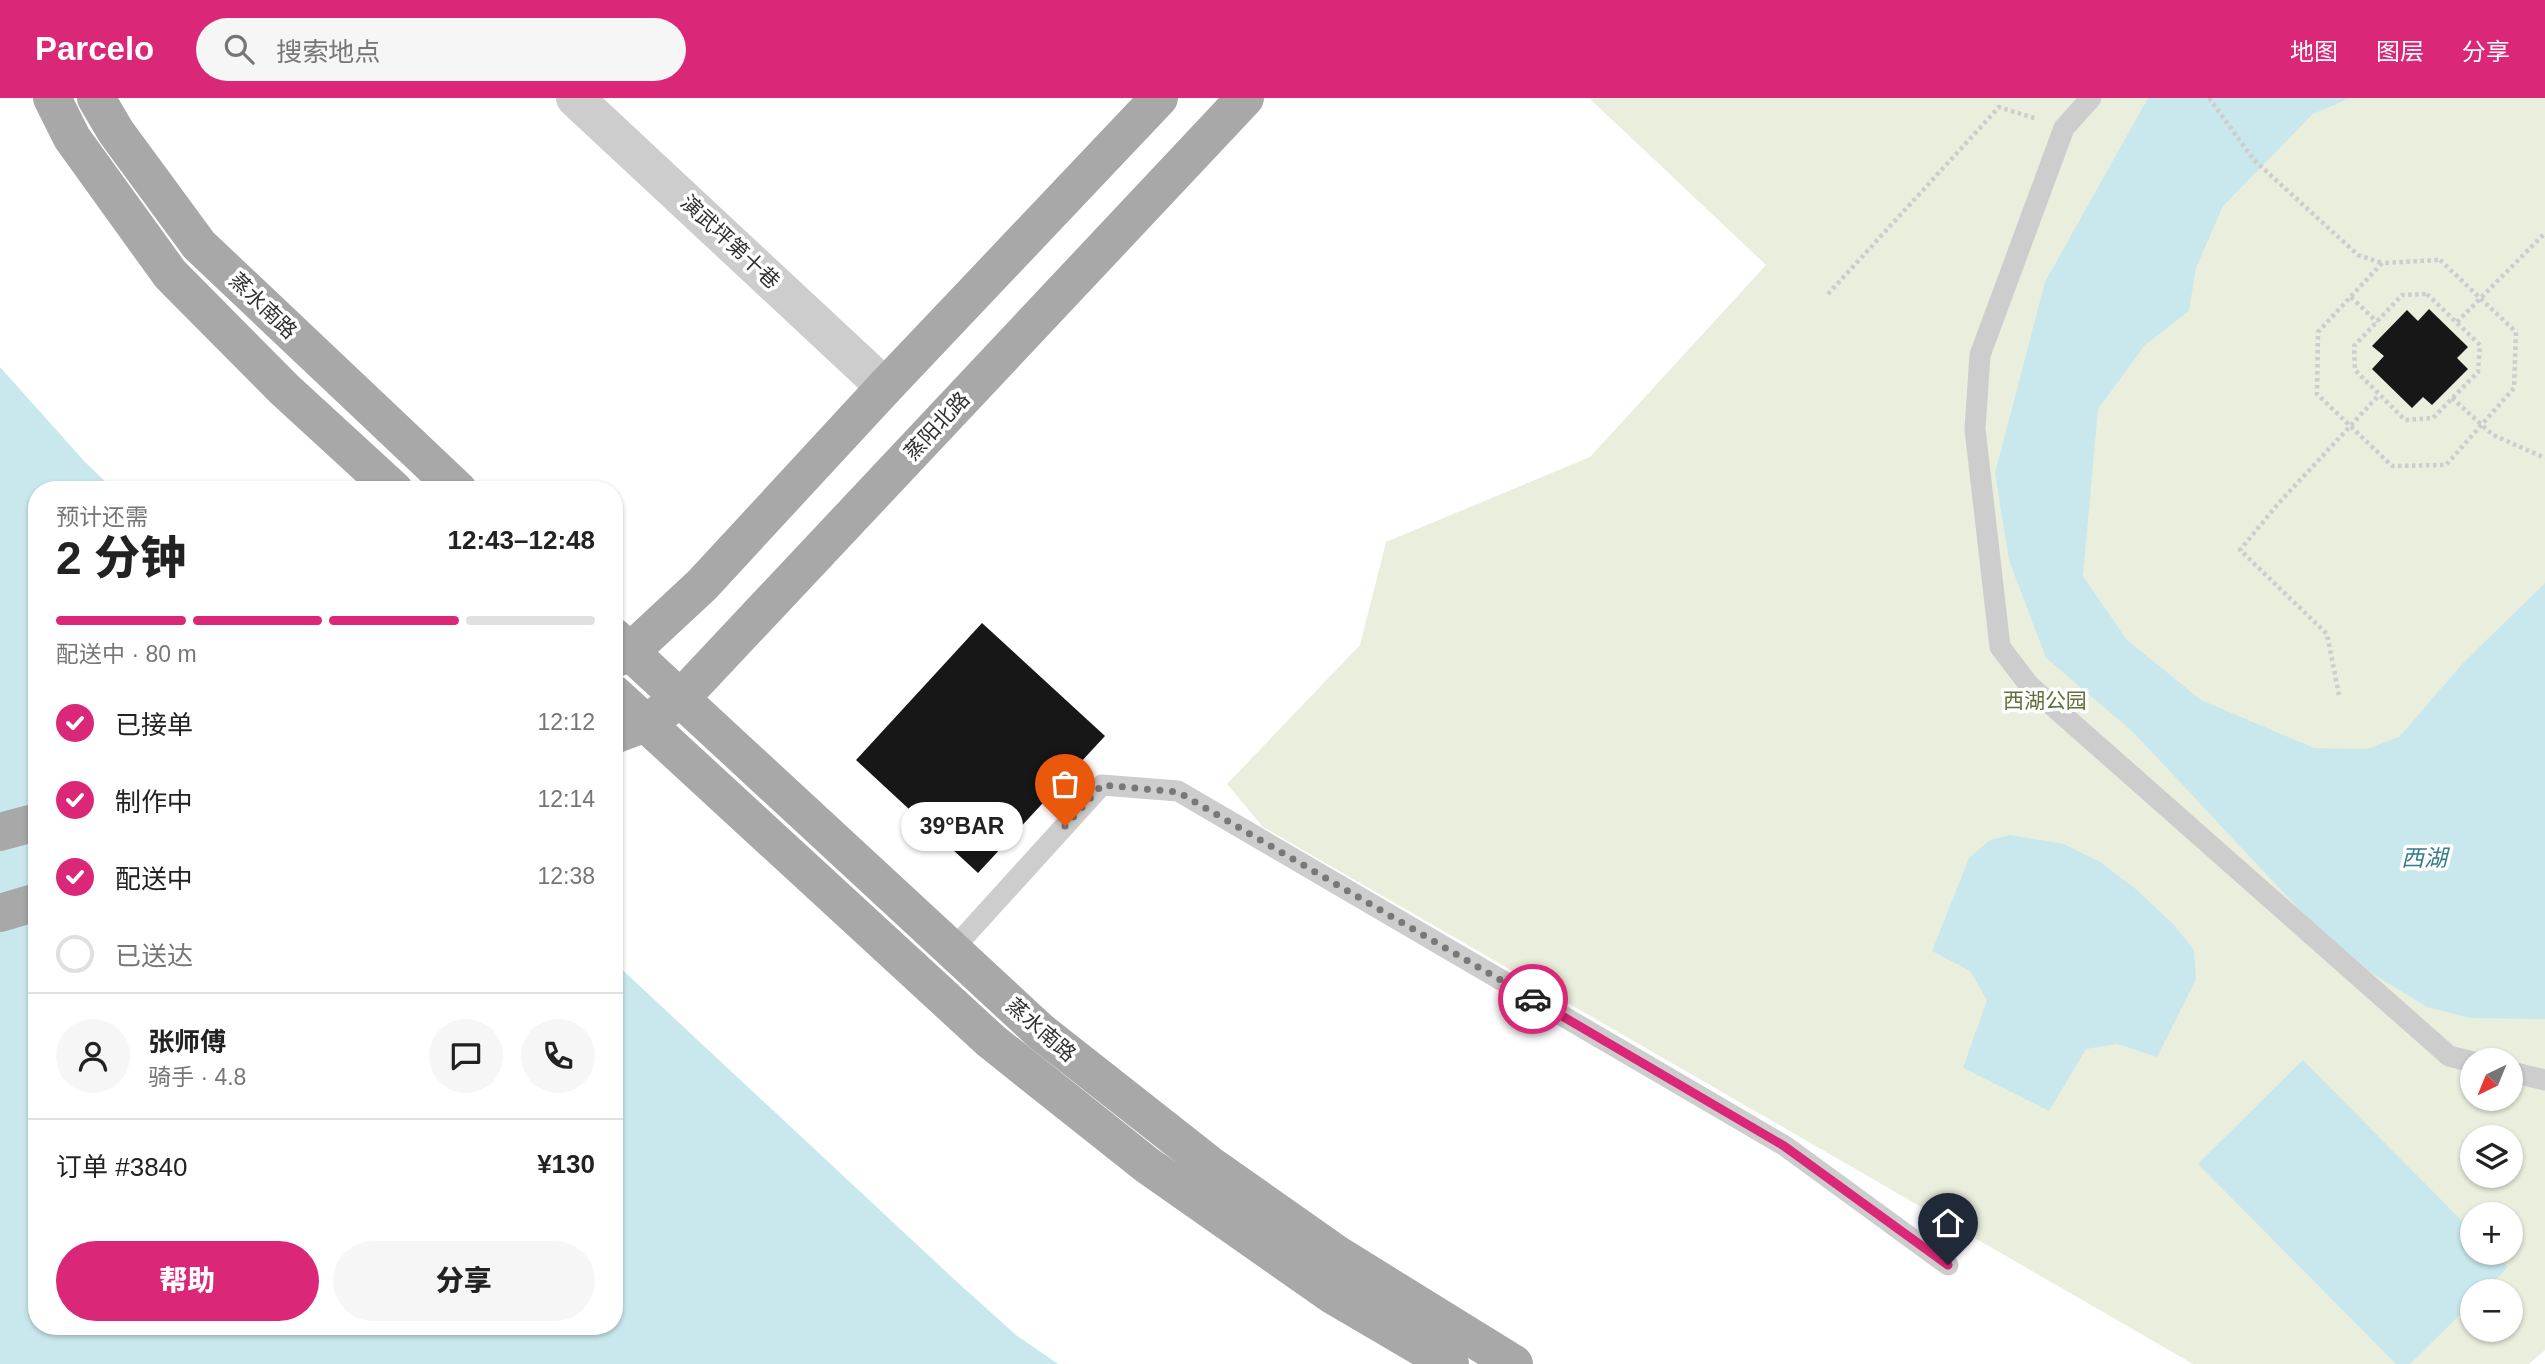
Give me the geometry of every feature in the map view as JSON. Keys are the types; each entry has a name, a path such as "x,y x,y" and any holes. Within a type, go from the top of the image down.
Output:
{"main road":[{"name":"蒸水南路","path":"52,98 72,138 170,274 284,389 384,481"},
{"name":"蒸水南路","path":"96,98 116,132 199,245 448,481"},
{"path":"623,646 702,585 1159,98"},
{"name":"蒸阳北路","path":"630,729 679,700 1245,98"},
{"name":"蒸水南路","path":"623,652 679,700 1041,1032 1210,1166 1338,1255 1514,1364"},
{"name":"蒸水南路","path":"630,729 1001,1049 1147,1165 1331,1294 1450,1364"},
{"path":"0,832 28,824"},
{"path":"0,913 28,905"}],"street":[{"name":"演武坪第十巷","path":"575,98 885,387"}],"lane":[{"path":"2091,98 2064,128 1980,355 1975,429 2000,648 2029,685 2449,1056 2460,1059"},
{"path":"953,949 1102,785 1178,792 1784,1146 1948,1265"},
{"path":"2524,1075 2545,1080"}],"path":[{"path":"2209,98 2254,160 2358,255 2382,263 2440,260 2516,332 2514,387 2445,465 2392,466 2317,394 2318,332 2382,263"},
{"path":"1828,294 1999,107 2064,128"},
{"path":"2457,322 2545,233"},
{"path":"2427,294 2457,322 2480,345 2478,372 2433,418 2405,420 2355,370 2354,346 2402,295 2427,294"},
{"path":"2351,297 2377,322"},
{"path":"2339,695 2328,634 2240,550 2277,505 2379,395"},
{"path":"2452,398 2493,435 2545,458"}],"green space":[{"name":"西湖公园","path":"1589,98 2545,98 2545,1350 2529,1364 2193,1364 1263,827 1227,784 1360,645 1386,542 1590,457 1766,265"}],"water":[{"name":"西湖","path":"2148,98 2350,98 2313,114 2223,206 2196,268 2189,311 2145,345 2098,409 2083,576 2127,640 2201,700 2314,748 2367,749 2399,737 2464,662 2545,583 2545,1019 2470,1018 2427,1007 2373,974 2311,922 2133,732 2046,658 2009,560 1995,473 2045,282"},
{"path":"0,367 105,481 28,481 28,1335 623,1335 623,970 956,1281 1016,1335 1058,1364 0,1364"},
{"path":"2010,835 2064,844 2100,862 2137,890 2174,925 2194,950 2196,979 2157,1057 2117,1044 2086,1049 2049,1111 1963,1068 1987,1000 1970,971 1932,951 1969,858 1990,840"},
{"path":"2303,1060 2460,1219 2460,1265 2508,1267 2496,1279 2460,1279 2460,1315 2410,1364 2396,1364 2198,1164"}],"building":[{"path":"2429,309 2468,347 2457,358 2468,369 2432,405 2423,397 2412,408 2372,369 2384,356 2372,346 2407,310 2418,321"},
{"path":"982,623 1105,736 978,873 856,760"}],"way so far":[{"path":"1065,826 1102,785 1178,792 1533,999"}],"place":[{"name":"39°BAR","path":"1065,826"}],"route":[{"path":"1533,999 1784,1146 1948,1265"}]}
